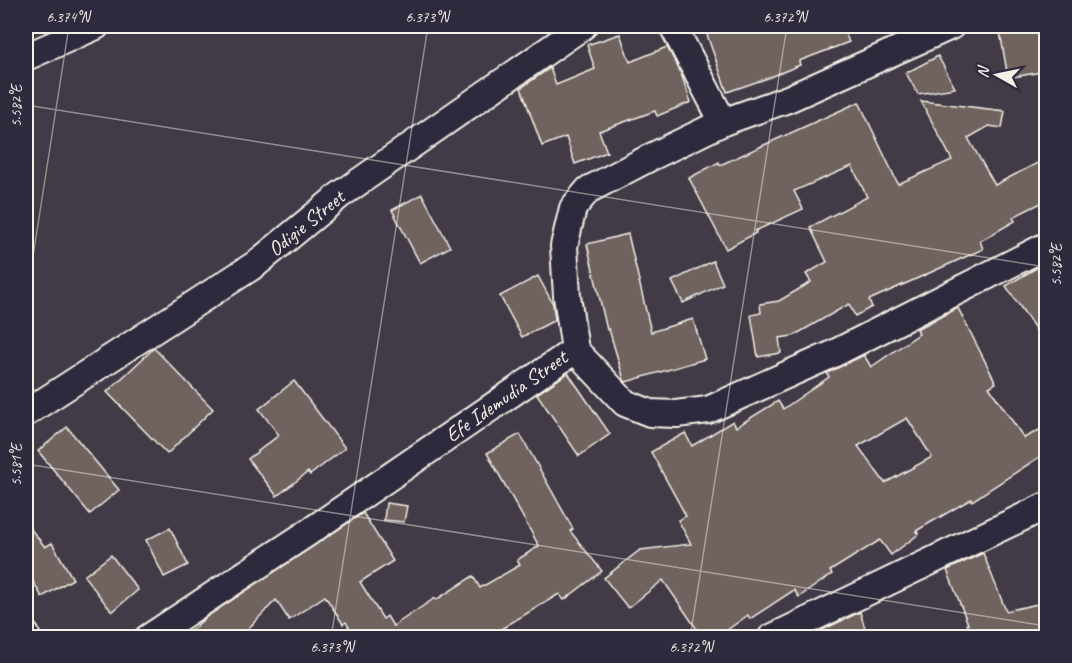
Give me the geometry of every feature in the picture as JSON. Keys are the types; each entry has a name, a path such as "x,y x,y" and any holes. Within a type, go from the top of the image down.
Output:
{"street":[{"path":"26,57 96,26"},
{"name":"Odigie Street","path":"26,413 256,264 340,195 582,26"},
{"path":"673,26 723,122"},
{"name":"Efe Idemudia Street","path":"148,638 306,534 574,350 564,246 573,208 588,190 723,122 788,99 951,26"},
{"path":"574,350 625,403 650,413 676,414 708,410 831,355 1047,246"},
{"path":"771,638 1047,506"}],"building":[{"path":"724,26 842,26 849,42 799,61 800,65 727,92 706,32"},
{"path":"999,26 1047,26 1047,71 1008,78"},
{"path":"620,34 630,62 667,47 680,71 691,102 657,116 655,111 599,131 607,152 575,164 566,137 542,146 521,88 550,68 556,85 595,69 587,45"},
{"path":"938,56 955,88 918,94 906,73"},
{"path":"921,101 1005,111 1002,128 989,126 968,138 995,185 1047,158 1047,200 1013,217 1015,221 980,241 983,249 869,300 872,307 855,316 849,304 793,336 779,338 781,353 758,357 751,315 761,313 760,304 779,301 811,282 806,274 827,262 810,227 867,197 852,166 794,191 803,209 755,231 756,233 726,249 689,178 719,162 720,165 859,102 898,184 952,160"},
{"path":"422,194 450,247 420,263 392,210"},
{"path":"628,234 651,332 693,319 705,359 626,382 609,329 607,330 587,244"},
{"path":"713,261 723,284 683,303 672,281"},
{"path":"1038,267 1047,280 1047,346 1006,286"},
{"path":"538,276 553,304 555,320 522,337 500,296"},
{"path":"958,308 996,383 989,387 1024,438 1047,426 1047,452 972,501 971,499 916,531 919,534 891,555 880,540 830,571 832,574 799,597 794,590 750,619 748,615 716,638 703,638 663,580 628,608 604,578 640,550 691,544 678,520 686,516 651,452 685,433 692,446 733,421 736,427 778,401 783,409 829,377 827,373 864,355 871,367 919,334 917,329","holes":["907,418 932,457 885,483 858,446"]},
{"path":"154,348 213,409 167,454 107,392"},
{"path":"568,373 610,434 579,456 537,394"},
{"path":"294,381 345,448 310,475 308,472 277,496 248,459 279,435 259,409"},
{"path":"67,427 119,490 90,514 38,451"},
{"path":"520,434 573,529 570,531 602,571 564,600 559,594 486,638 355,638 346,622 343,624 325,596 289,620 276,600 239,638 183,638 205,618 363,513 393,561 360,582 383,619 387,616 393,626 473,576 480,588 520,565 517,560 539,546 487,453"},
{"path":"386,503 407,506 404,522 384,520"},
{"path":"26,523 45,547 52,543 73,579 42,597 26,569"},
{"path":"170,528 188,565 164,577 146,540"},
{"path":"983,553 1006,611 1047,602 1047,629 1028,634 1029,638 971,638 968,624 947,570"},
{"path":"111,555 138,590 112,612 84,576"},
{"path":"860,612 868,638 821,638 820,631"}]}
